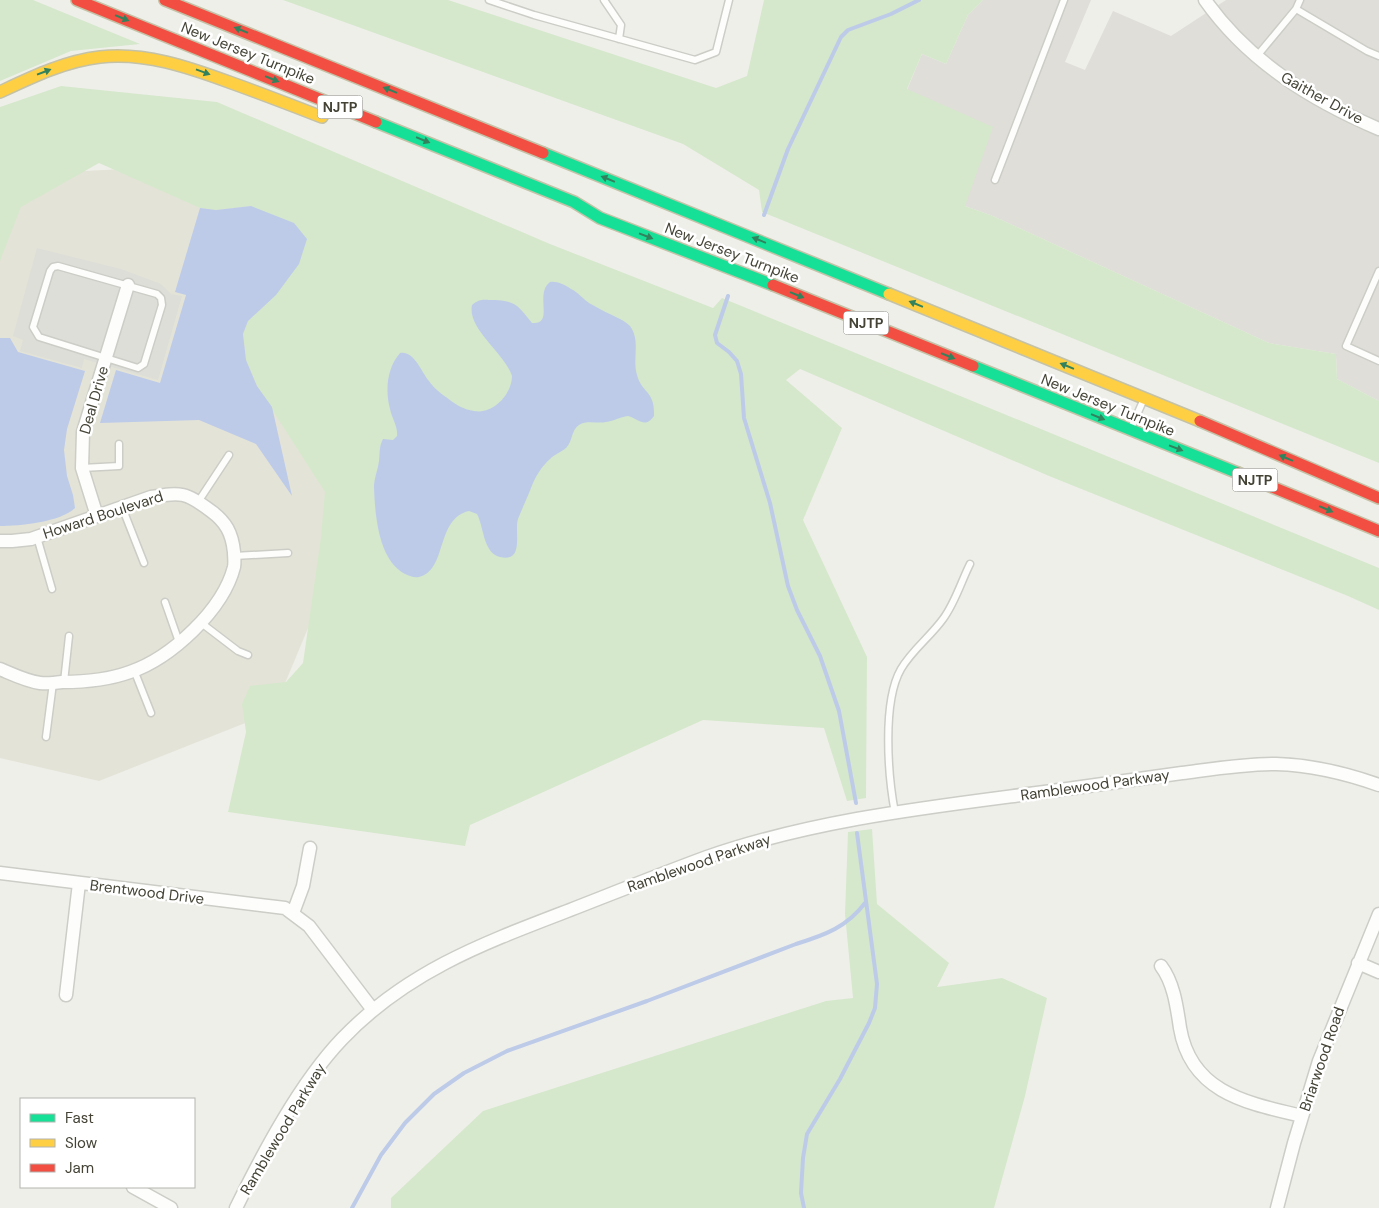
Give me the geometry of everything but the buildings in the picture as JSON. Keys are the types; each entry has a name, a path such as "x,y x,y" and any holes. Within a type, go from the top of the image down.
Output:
{"highway":[{"name":"New Jersey Turnpike","path":"77,0 574,202 600,218 718,263 1379,531"},
{"name":"New Jersey Turnpike","path":"165,0 1144,397 1379,498"},
{"path":"0,92 45,72 79,61 101,57 141,57 183,65 331,120"},
{"path":"422,91 516,142"},
{"path":"446,163 574,212 600,218"}],"street":[{"name":"Gaither Drive","path":"1205,0 1230,30 1257,56 1303,91 1379,129"},
{"name":"Deal Drive","path":"97,516 82,468 83,432 128,285"},
{"name":"Howard Boulevard","path":"0,540 12,541 37,537 151,497 170,494 188,495 226,525 233,539 235,565 223,594 200,622 161,657 134,670 95,681 39,683 0,669"},
{"name":"Ramblewood Parkway","path":"236,1208 274,1137 308,1083 341,1040 373,1010 403,987 474,948 690,863 734,847 779,835 895,813 1221,767 1275,764 1302,766 1329,770 1379,785"},
{"path":"310,848 303,886 293,913 309,926 320,939 373,1010"},
{"name":"Brentwood Drive","path":"0,873 275,906 285,908 293,913"},
{"path":"66,995 79,883"},
{"name":"Briarwood Road","path":"1277,1208 1302,1116 1324,1048 1379,914"},
{"path":"1358,963 1379,972"},
{"path":"1161,966 1167,974 1178,1012 1183,1043 1189,1058 1198,1072 1210,1084 1224,1092 1254,1103 1302,1116"},
{"path":"135,1188 171,1208"}],"lane":[{"path":"489,0 534,15 695,60 716,52 730,0"},
{"path":"604,0 621,25 618,39"},
{"path":"995,180 1064,0"},
{"path":"1257,56 1296,9 1300,0"},
{"path":"1296,9 1379,56"},
{"path":"58,266 128,285 157,294 161,298 162,305 144,364 138,368 105,358 39,337 35,332 33,327 50,271 53,267 58,266"},
{"path":"1379,270 1346,346 1379,361"},
{"path":"1130,430 1144,397"},
{"path":"82,468 119,466 119,444"},
{"path":"198,502 229,455"},
{"path":"122,507 144,563"},
{"path":"37,537 52,588"},
{"path":"234,556 288,554"},
{"path":"895,813 890,790 888,740 894,685 909,656 942,620 950,608 970,564"},
{"path":"165,602 179,642"},
{"path":"200,622 238,651 248,655"},
{"path":"46,737 69,636"},
{"path":"134,670 151,713"}],"shaded area":[{"path":"983,0 1091,0 1065,62 1085,70 1113,11 1171,36 1226,0 1379,0 1379,401 1337,379 1336,354 1269,343 993,216 965,206 907,90 922,54 946,64 968,15"},
{"path":"200,165 322,222 339,554 273,712 99,781 0,758 0,238 27,174"},
{"path":"37,248 121,269 161,284 171,294 182,296 158,380 84,359 82,368 20,351 23,340 13,336"}],"green space":[{"path":"0,0 33,0 140,44 71,51 0,81"},
{"path":"283,0 448,0 716,88 747,76 764,0 983,0 968,15 946,64 922,54 907,89 993,127 965,206 993,216 1269,343 1336,354 1337,379 1379,401 1379,463 762,212 759,190 683,144"},
{"path":"61,86 217,102 550,244 713,308 722,298 1379,568 1379,610 1049,476 800,369 786,380 842,428 803,520 867,657 866,798 847,801 824,728 703,720 470,825 465,846 228,812 246,732 242,704 250,686 286,682 303,663 321,537 325,492 257,386 246,360 243,334 248,321 276,295 251,206 216,210 200,208 99,163 21,207 0,261 0,107"},
{"path":"872,829 877,904 949,963 937,987 1002,978 1047,998 1025,1096 994,1208 391,1208 391,1198 483,1111 826,1001 853,998 845,914 848,832"}],"water":[{"path":"251,206 294,223 307,239 299,264 276,295 248,321 243,334 246,360 257,386 272,407 292,496 256,444 199,420 100,423 116,370 160,383 186,295 175,292 200,208 216,210"},
{"path":"550,282 566,286 589,303 630,326 636,344 635,362 637,375 652,401 654,416 645,423 628,416 606,422 585,423 576,427 566,448 547,462 535,480 518,519 517,545 513,555 508,558 494,555 487,545 477,514 469,511 458,516 451,524 439,555 428,572 419,577 405,574 389,558 384,547 377,523 374,484 383,439 393,440 397,436 397,429 388,402 388,380 392,365 400,353 405,353 413,358 435,388 455,404 474,411 488,410 505,396 509,390 512,376 508,367 475,323 472,305 482,300 512,303 532,323 539,322 544,314 544,294"},
{"path":"0,338 10,338 18,352 85,371 67,429 64,450 67,476 75,508 60,517 28,524 0,526"}],"waterway":[{"path":"764,215 788,149 841,37 848,30 891,14 919,0"},
{"path":"728,296 715,335 717,343 737,361 741,374 744,418 770,503 788,586 797,610 820,656 839,711 856,803"},
{"path":"804,1208 801,1193 803,1158 807,1134 840,1079 875,1008 877,984 857,833"},
{"path":"352,1208 381,1155 405,1123 434,1094 464,1073 507,1051 647,1001 826,933 851,918 865,903"}],"traffic: fast":[{"path":"376,122 574,202 600,218 773,285"},
{"path":"543,153 889,294"},
{"path":"973,366 1238,473"}],"traffic: slow":[{"path":"0,92 49,70 74,62 100,57 133,57 166,62 198,71 322,117"},
{"path":"889,294 1200,421"}],"traffic: jam":[{"path":"77,0 376,122"},
{"path":"165,0 543,153"},
{"path":"773,285 973,366"},
{"path":"1200,421 1379,498"},
{"path":"1238,473 1379,531"}]}
